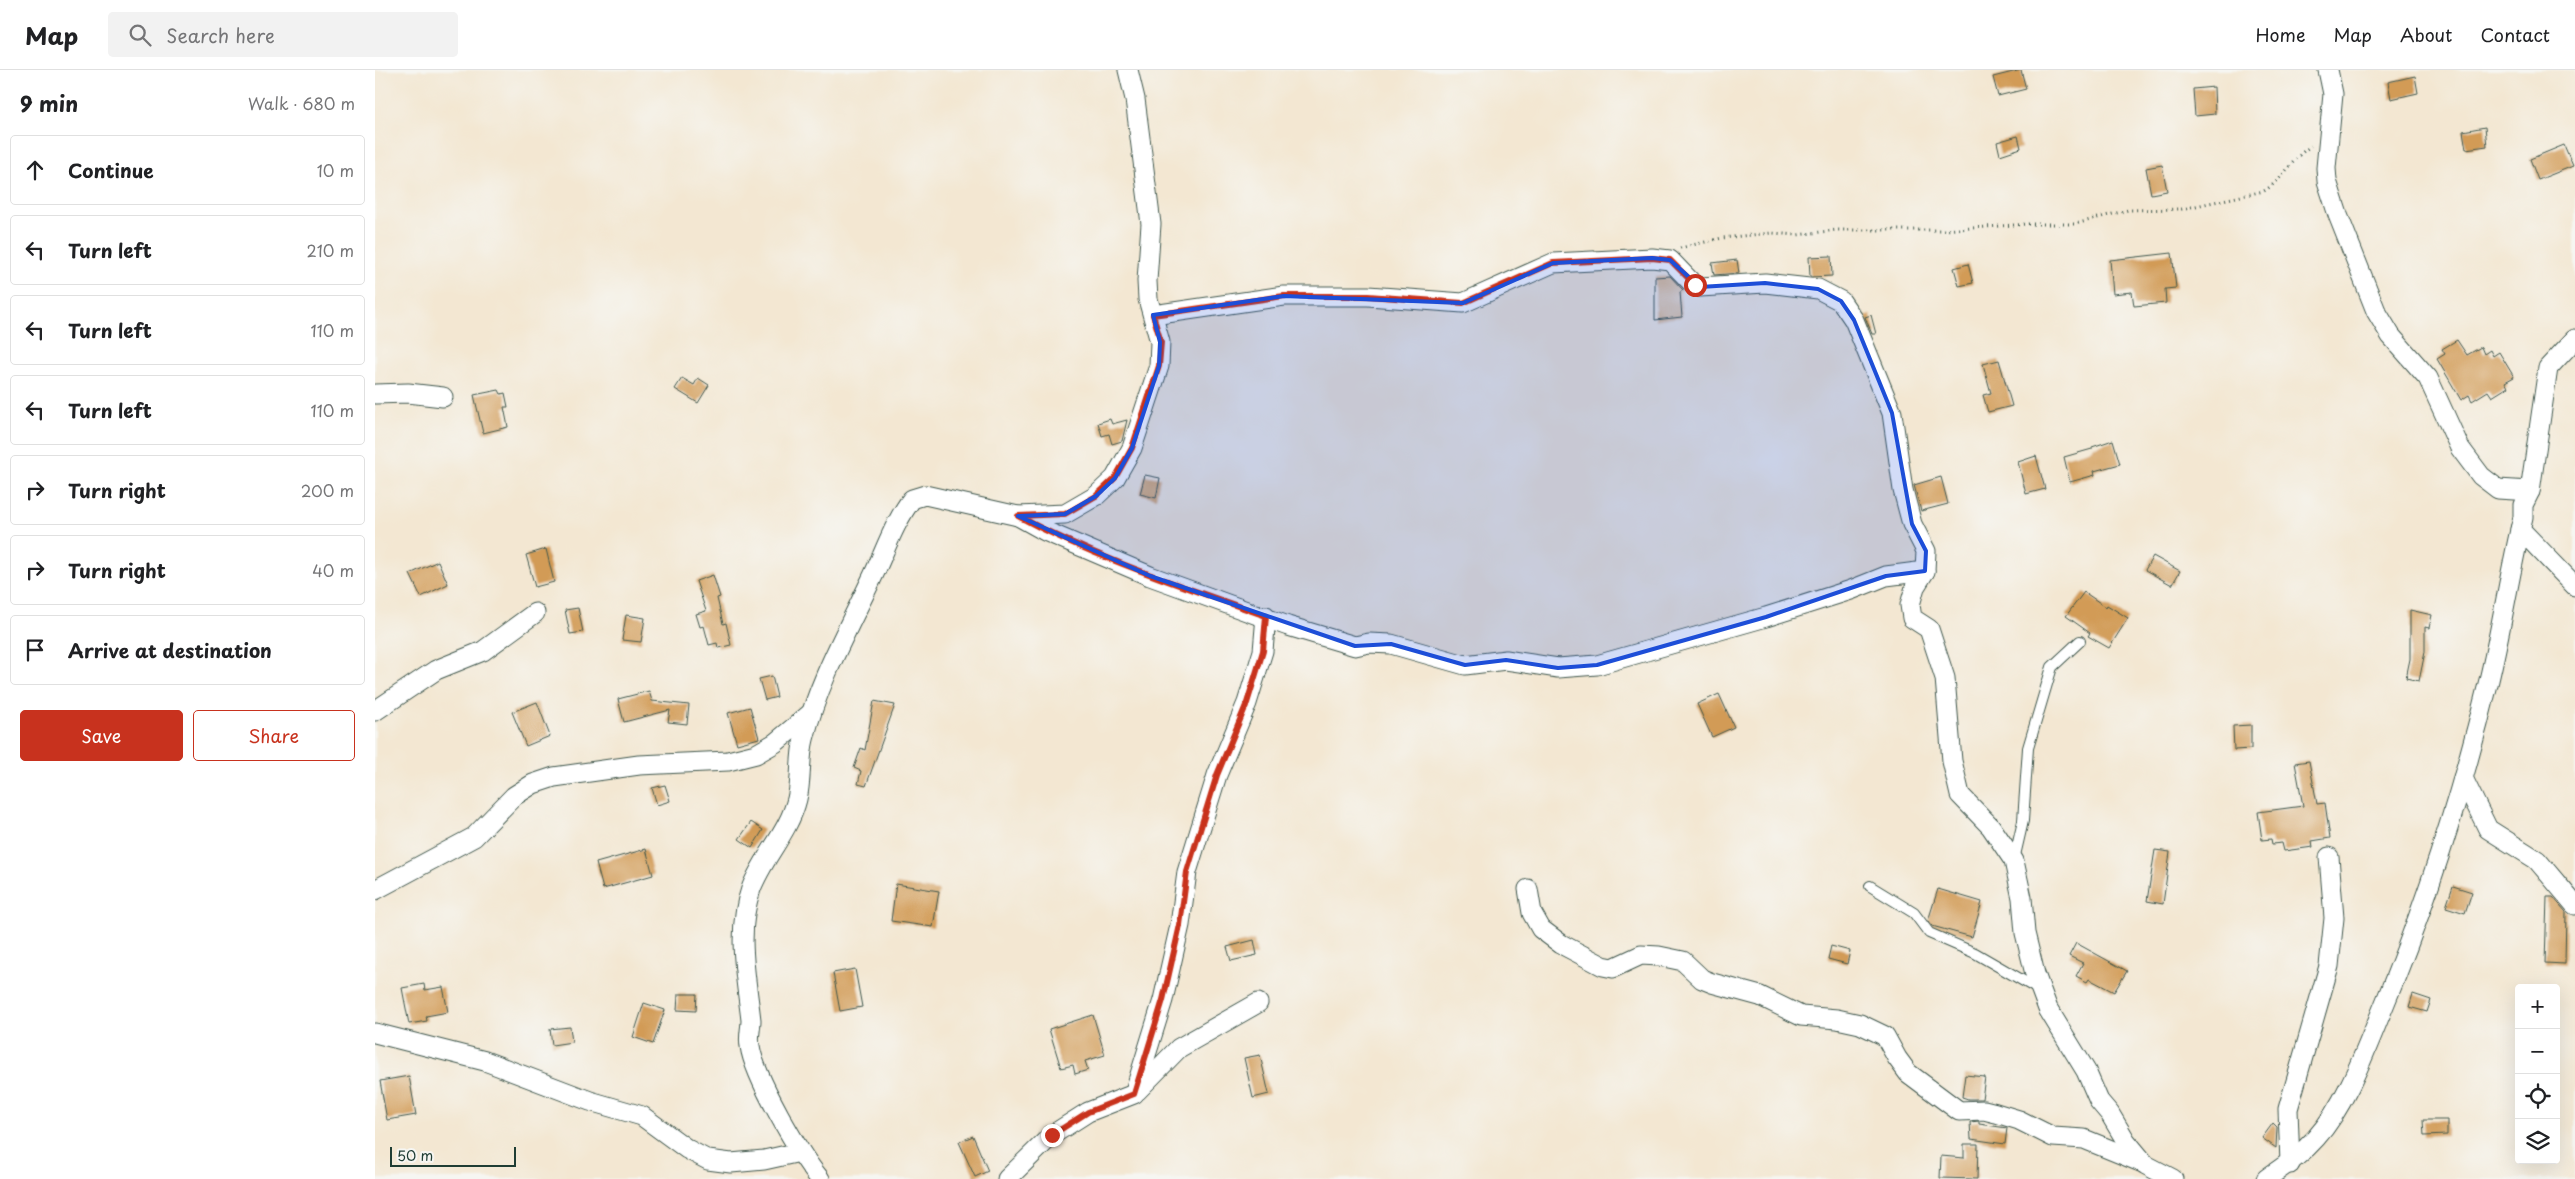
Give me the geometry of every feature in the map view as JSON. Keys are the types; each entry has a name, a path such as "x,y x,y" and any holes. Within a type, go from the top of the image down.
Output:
{"street":[{"path":"820,1179 800,1152 756,1068 749,1045 751,1026 743,961 743,922 751,891 763,862 789,823 797,799 802,772 803,742 811,713 832,662 912,498 925,495 1018,516 1065,514 1096,496 1115,478 1132,448 1159,366 1161,342 1148,299 1147,281 1151,224 1135,99 1128,70"},
{"path":"2328,70 2333,94 2327,181 2338,215 2384,327 2427,378 2460,448 2481,476 2498,489 2530,490"},
{"path":"1153,315 1284,296 1368,296 1463,303 1553,263 1652,258 1670,260 1688,279 1700,287 1765,283 1818,289 1841,301 1854,320 1892,413 1903,490 1912,524 1927,551 1925,571 1915,587 1910,605 1912,618 1929,629 1945,678 1952,761 1961,795 1991,827 2014,861 2022,898 2025,933 2048,1009 2087,1070 2099,1101 2126,1141 2146,1165"},
{"path":"2277,1174 2317,1138 2342,1098 2360,1064 2404,957 2463,778 2489,680 2520,529 2523,505 2530,490 2548,368 2575,339"},
{"path":"375,394 408,393 443,397"},
{"path":"1018,516 1045,531 1150,576 1266,616 1288,626 1355,646 1369,643 1391,644 1465,665 1506,660 1558,668 1597,665 1766,617 1851,590 1886,576 1925,571"},
{"path":"2520,529 2575,586"},
{"path":"375,712 436,670 483,651 535,614"},
{"path":"1134,1094 1165,990 1180,925 1187,872 1217,775 1247,703 1263,651 1266,616"},
{"path":"375,890 473,837 514,796 533,784 554,777 639,765 728,761 756,754 775,743 811,713"},
{"path":"2463,778 2488,829 2537,860 2575,905"},
{"path":"2277,1174 2288,1109 2329,966 2334,918 2329,857"},
{"path":"1528,889 1532,913 1541,929 1561,944 1603,966 1613,968 1641,955 1683,961 1707,981 1760,996 1801,1016 1837,1018 1861,1024 1885,1036 1908,1073 1959,1111 1984,1110 1996,1112 2019,1120 2053,1137 2084,1139 2146,1165 2173,1179"},
{"path":"1007,1179 1052,1135 1088,1112 1134,1094 1179,1048 1258,1002"},
{"path":"375,1033 485,1061 590,1101 642,1116 687,1149 708,1160 731,1163 800,1152"}],"lane":[{"path":"2014,861 2023,821 2028,748 2052,667 2080,642"},
{"path":"1870,886 1914,914 1929,933 1975,953 2042,991"}],"path":[{"path":"1652,258 1665,252 1707,241 1747,235 1797,234 1837,230 1944,230 2028,224 2075,224 2128,210 2182,210 2264,191 2276,184 2305,150 2329,135"}],"highlighted area":[{"path":"1652,258 1670,260 1700,287 1765,283 1818,289 1841,301 1854,320 1892,413 1912,524 1926,551 1925,571 1886,576 1766,617 1597,665 1558,668 1506,660 1465,665 1391,644 1355,646 1150,576 1018,516 1065,514 1096,496 1115,478 1132,448 1159,366 1160,342 1153,315 1284,296 1463,303 1553,263"}],"building":[{"path":"2021,70 2026,89 1998,96 1993,77"},
{"path":"2415,76 2418,93 2391,99 2388,82"},
{"path":"2214,87 2215,114 2195,116 2193,89"},
{"path":"2485,127 2487,146 2466,149 2463,131"},
{"path":"2018,136 2021,148 2000,155 1997,142"},
{"path":"2564,145 2573,166 2538,180 2530,159"},
{"path":"2162,165 2167,191 2151,194 2146,168"},
{"path":"2172,253 2176,288 2165,289 2166,303 2134,306 2132,292 2113,294 2110,260"},
{"path":"1831,256 1832,276 1810,277 1809,257"},
{"path":"1737,260 1739,273 1714,275 1712,263"},
{"path":"1968,264 1973,283 1959,286 1954,268"},
{"path":"1670,276 1683,290 1680,292 1682,317 1655,320 1655,277"},
{"path":"1871,315 1876,334 1872,334 1865,317"},
{"path":"2457,340 2467,355 2481,347 2484,354 2490,350 2493,356 2499,352 2514,377 2505,382 2508,387 2492,397 2488,391 2472,401 2469,395 2461,400 2437,359 2445,354 2442,349"},
{"path":"1999,360 2012,406 1988,412 1983,395 1991,393 1983,364"},
{"path":"682,378 694,385 698,378 709,385 698,403 675,389"},
{"path":"499,390 501,394 505,393 508,407 504,407 508,427 483,433 474,395"},
{"path":"1110,419 1112,424 1127,420 1122,441 1112,444 1109,434 1102,436 1098,423"},
{"path":"2113,440 2120,464 2094,471 2095,475 2070,482 2064,457 2092,449 2092,447"},
{"path":"2036,456 2045,489 2026,494 2018,462"},
{"path":"1145,475 1160,478 1156,498 1140,494"},
{"path":"1941,477 1948,504 1921,511 1914,485"},
{"path":"546,549 554,582 535,587 526,555"},
{"path":"2153,556 2180,571 2172,585 2145,570"},
{"path":"438,561 448,584 421,597 410,574"},
{"path":"713,575 720,597 717,598 723,624 726,623 731,645 718,648 717,643 709,645 704,626 700,627 696,614 706,611 696,581"},
{"path":"2084,592 2106,607 2107,605 2128,618 2109,648 2088,636 2090,633 2066,616"},
{"path":"578,608 583,632 570,634 565,610"},
{"path":"2410,610 2432,615 2429,628 2425,627 2425,652 2419,681 2406,678 2410,659"},
{"path":"626,615 645,618 641,642 622,640"},
{"path":"772,676 777,697 765,700 759,679"},
{"path":"649,691 652,701 689,705 687,724 668,722 670,710 624,722 618,699"},
{"path":"1719,694 1734,727 1712,737 1697,704"},
{"path":"874,701 895,705 866,786 858,784 861,771 854,768 861,748 865,750"},
{"path":"537,702 550,736 526,746 512,712"},
{"path":"750,707 759,738 737,744 728,713"},
{"path":"2251,725 2251,749 2234,750 2233,726"},
{"path":"2309,761 2317,804 2325,803 2330,838 2312,841 2313,847 2284,851 2282,843 2272,844 2271,839 2262,840 2258,812 2303,806 2295,763"},
{"path":"665,785 670,801 657,805 652,788"},
{"path":"751,822 763,830 752,848 739,839"},
{"path":"646,849 653,875 603,889 596,863"},
{"path":"2155,850 2170,852 2163,904 2147,901"},
{"path":"896,884 939,891 933,927 891,921"},
{"path":"2453,886 2472,892 2465,913 2446,907"},
{"path":"1938,889 1982,902 1972,937 1932,926 1928,921"},
{"path":"2547,897 2553,897 2566,912 2565,964 2545,963"},
{"path":"1254,940 1257,955 1231,961 1227,947"},
{"path":"2076,943 2127,971 2114,992 2089,979 2087,982 2076,976 2083,963 2069,956"},
{"path":"1831,946 1850,951 1847,964 1828,959"},
{"path":"855,969 862,1007 840,1011 833,973"},
{"path":"424,984 425,990 443,987 448,1012 426,1016 427,1021 409,1024 402,988"},
{"path":"678,994 697,994 696,1011 677,1010"},
{"path":"2413,994 2431,1000 2427,1012 2409,1007"},
{"path":"644,1003 665,1010 653,1044 633,1037"},
{"path":"1093,1015 1105,1055 1085,1061 1088,1070 1075,1074 1073,1065 1061,1068 1049,1029"},
{"path":"570,1027 572,1042 552,1045 550,1029"},
{"path":"1260,1055 1269,1094 1253,1098 1244,1058"},
{"path":"1965,1075 1985,1077 1982,1099 1962,1097"},
{"path":"409,1076 416,1115 387,1120 380,1081"},
{"path":"2423,1120 2447,1120 2447,1135 2424,1136"},
{"path":"1979,1121 1979,1124 2007,1128 2005,1144 1971,1139 1970,1122"},
{"path":"2273,1123 2277,1127 2276,1148 2262,1138"},
{"path":"973,1136 988,1171 975,1177 959,1142"},
{"path":"1964,1144 1978,1144 1977,1179 1940,1178 1941,1156 1964,1158"}],"route":[{"path":"1052,1135 1088,1112 1134,1094 1163,1000 1180,925 1187,872 1217,775 1247,703 1263,651 1266,616 1150,576 1045,531 1018,516 1065,514 1096,496 1115,478 1132,448 1159,366 1161,342 1153,315 1284,296 1368,296 1463,303 1477,299 1553,263 1652,258 1670,260 1695,285"}]}
